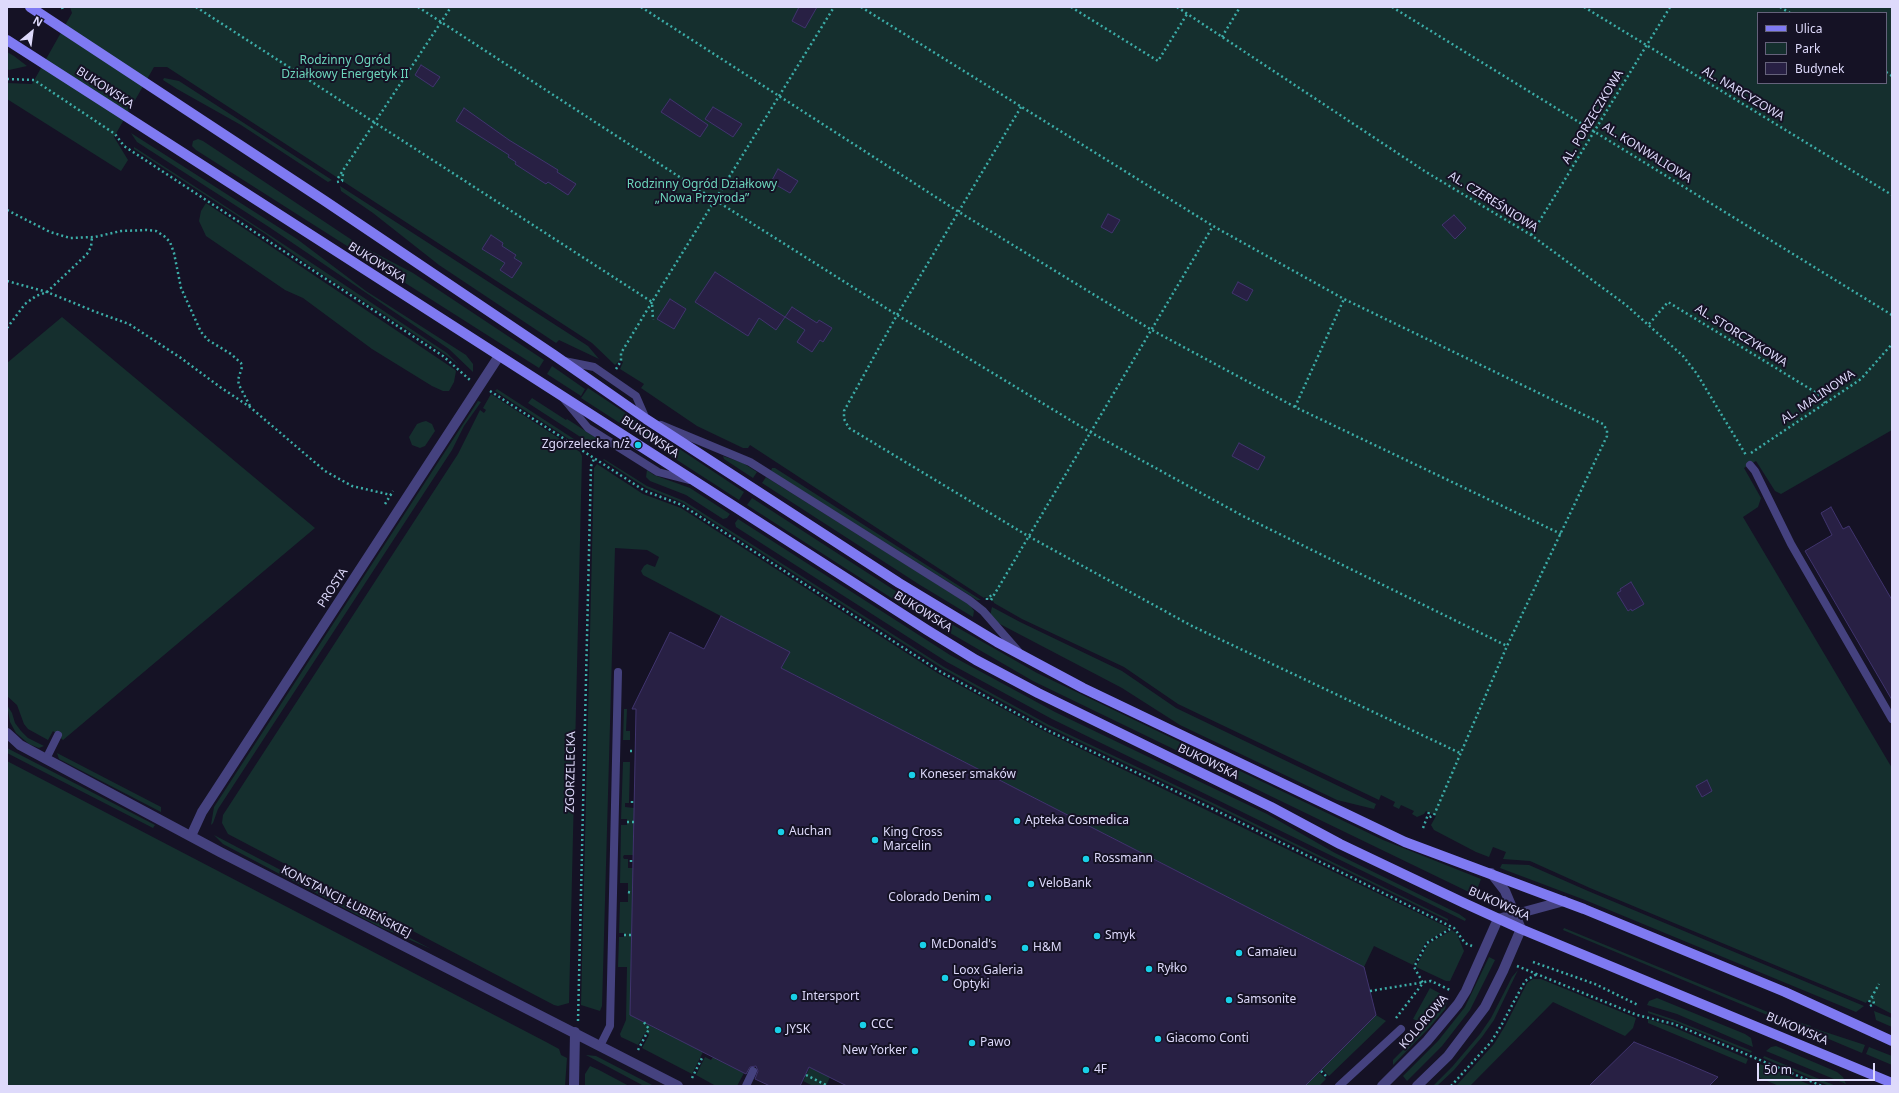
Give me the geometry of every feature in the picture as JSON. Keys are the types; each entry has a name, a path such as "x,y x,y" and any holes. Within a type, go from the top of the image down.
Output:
{"main road":[{"name":"BUKOWSKA","path":"30,7 64,28 563,361 646,419 922,598 1022,656 1139,715 1405,842 1564,900 1785,992 1892,1041"},
{"name":"BUKOWSKA","path":"7,40 926,630 1038,693 1271,807 1346,847 1498,919 1892,1083"}],"street":[{"name":"PROSTA","path":"191,836 202,812 499,356"},
{"name":"KONSTANCJI ŁUBIEŃSKIEJ","path":"7,733 20,745 191,836 365,927 575,1032 678,1086"},
{"path":"1417,1086 1448,1056 1485,1006 1503,972 1522,929 1505,891 1491,873"},
{"path":"1498,919 1564,900"},
{"name":"KOLOROWA","path":"1382,1086 1427,1041 1458,1004 1466,991 1498,919"},
{"path":"574,1086 575,1032"}],"lane":[{"path":"646,419 750,462 969,600 982,611 1022,656"},
{"path":"1750,465 1755,471 1791,544 1892,720"},
{"path":"600,1046 610,1026 618,672"},
{"path":"46,759 58,735"},
{"path":"1339,1086 1401,1029"},
{"path":"746,1086 753,1071"}],"path":[{"path":"196,7 652,302"},
{"path":"418,7 715,200 897,315 1090,432 1243,516 1508,646"},
{"path":"338,178 451,7"},
{"path":"641,7 778,97 959,212 1150,329 1295,407 1561,534"},
{"path":"615,371 621,361 621,352 834,7"},
{"path":"861,7 1213,226 1344,300 1603,424 1607,430 1607,436 1508,646 1434,815 1428,818"},
{"path":"1071,7 1158,61 1187,14"},
{"name":"AL. CZEREŚNIOWA","path":"1177,7 1426,172 1531,235 1649,324 1683,356 1697,374 1750,465"},
{"path":"1222,37 1240,7"},
{"name":"AL. KONWALIOWA","path":"1392,7 1892,315"},
{"name":"AL. NARCYZOWA","path":"1584,7 1892,195"},
{"name":"AL. PORZECZKOWA","path":"1531,235 1670,7"},
{"path":"7,79 34,80 47,88 116,134 124,146 443,356 472,382"},
{"path":"1021,106 897,315 844,411 844,419 849,428 1028,536 1192,626 1460,753"},
{"path":"337,182 342,181 342,173"},
{"path":"7,216 8,211 44,230 70,238 92,237 121,232 147,230 156,231 168,239 174,252 181,288 194,320 208,340 240,360 242,367 238,380 239,385 241,392 250,407"},
{"path":"991,600 1150,329 1213,226"},
{"path":"7,328 31,299 47,292 89,251 92,237"},
{"path":"7,281 47,292 129,324 181,358 250,407 319,466 333,476 352,486 390,495"},
{"path":"1295,407 1344,300"},
{"path":"652,302 653,320"},
{"name":"AL. STORCZYKOWA","path":"1649,324 1668,302 1820,395 1825,403"},
{"name":"AL. MALINOWA","path":"1746,456 1861,379 1892,344"},
{"path":"486,389 645,491 682,505 941,672 1047,730 1220,812 1454,928 1465,943 1476,948"},
{"name":"ZGORZELECKA","path":"575,1032 578,1008 591,466 594,459"},
{"path":"385,504 393,491"},
{"path":"988,602 987,598 994,594"},
{"path":"630,751 635,751"},
{"path":"1423,828 1429,812"},
{"path":"627,822 634,822"},
{"path":"628,892 632,893"},
{"path":"1423,983 1414,967 1427,943 1450,929"},
{"path":"624,935 632,935"},
{"path":"1533,962 1595,984 1638,1005"},
{"path":"1521,968 1637,1015 1674,1024 1822,1086"},
{"path":"1450,1086 1491,1042 1525,981 1537,974"},
{"path":"1370,991 1431,981 1450,990"},
{"path":"1401,1029 1406,1024 1394,1018 1423,983"},
{"path":"1869,1002 1879,984"},
{"path":"1870,1006 1874,1004 1873,997"},
{"path":"638,1050 649,1029 643,1021"},
{"path":"692,1078 703,1056"},
{"path":"1321,1070 1328,1078"},
{"path":"806,1075 826,1085"}],"green space":[{"path":"70,7 1892,7 1892,430 1781,494 1775,491 1756,461 1744,468 1761,498 1758,507 1743,517 1892,768 1892,1014 1867,1001 1866,1003 1590,888 1530,861 1503,859 1506,852 1493,847 1489,857 1476,852 1434,830 1431,825 1436,816 1426,811 1424,814 1417,817 1412,814 1414,811 1401,805 1399,809 1393,806 1395,802 1381,795 1379,800 1178,704 1124,667 1022,619 985,597 984,598 750,445 748,448 743,448 697,426 641,388 644,384 620,369 623,362 620,360 615,365 592,343 167,67 154,67 114,137 128,160 121,171 7,99 7,83 32,84 72,13"},
{"path":"7,52 27,66 9,70 7,69"},
{"path":"164,78 179,81 332,180 328,182 241,125 177,89 163,80"},
{"path":"131,133 297,239 366,291 466,355 473,364 473,372 449,349 269,227 137,142"},
{"path":"198,139 358,244 413,273 544,360 539,368 196,150 192,146 193,141"},
{"path":"134,147 447,353 459,365 314,269 264,233 134,149"},
{"path":"340,186 588,346 599,359 559,340 556,343 439,265 373,213 341,191"},
{"path":"206,203 454,369 456,371 454,382 449,391 443,391 432,386 372,349 303,298 285,290 206,236 199,221 201,211"},
{"path":"62,317 315,528 63,740 53,731 48,740 28,729 24,724 17,705 7,696 7,363"},
{"path":"552,366 585,389 581,396 547,374"},
{"path":"588,388 744,492 739,500 581,398"},
{"path":"497,389 580,443 581,447 495,391"},
{"path":"491,394 580,452 582,456 569,1003 558,1006 228,834 222,823 223,815 458,454 480,410 484,413 486,410 483,408"},
{"path":"532,398 609,446 603,450 599,449 528,403"},
{"path":"478,401 481,402 464,426 452,450 218,809 211,825 214,807"},
{"path":"426,421 432,424 435,431 425,446 420,448 412,445 409,437 417,424"},
{"path":"723,456 743,463 757,472 753,478 724,459"},
{"path":"604,459 647,486 684,501 944,667 1049,725 1215,804 1448,919 1448,921 1214,806 1048,727 943,669 683,503 646,488 603,460"},
{"path":"597,464 643,494 681,508 939,674 1046,732 1449,928 1426,942 1413,965 1374,946 1364,967 781,668 789,652 643,575 641,571 644,566 647,564 655,567 659,557 647,550 615,548 602,1006 600,1011 581,1005 594,468"},
{"path":"772,468 775,468 981,600 977,600 771,471"},
{"path":"647,470 654,475 690,488 730,514 727,518 723,519 686,495 650,481 646,477"},
{"path":"766,477 970,605 974,611 973,617 920,585 762,483"},
{"path":"752,498 911,601 1037,673 1383,840 1481,879 1475,895 1033,681 907,608 747,505"},
{"path":"738,519 950,655 1055,712 1267,814 1335,853 1459,914 1466,919 1465,921 1052,719 947,662 736,527 735,523"},
{"path":"992,607 1122,671 1176,708 1376,804 1374,809 1337,800 1180,725 1122,688 998,623 990,616"},
{"path":"7,705 12,713 15,723 21,731 28,738 44,746 39,748 29,744 16,733 10,722"},
{"path":"624,709 627,709 626,731 630,731 630,740 623,740"},
{"path":"7,748 155,825 153,828 7,753"},
{"path":"57,753 161,807 161,812 59,759"},
{"path":"7,761 559,1049 561,1055 567,1058 565,1086 7,1086"},
{"path":"623,762 630,762 629,803 625,803 625,807 634,808 633,855 624,855 623,857 624,859 628,859 628,868 633,868 630,1015 703,1052 692,1074 642,1048 649,1035 647,1033 645,1033 638,1045 621,1037 620,1034 626,1020 627,967 618,967 619,937 624,937 624,933 619,933 620,902 628,902 628,883 620,883 621,825 627,825 627,819 621,819"},
{"path":"214,835 431,949 378,926 223,844"},
{"path":"1502,864 1529,865 1864,1006 1856,1012 1585,900 1500,868"},
{"path":"1564,928 1775,1015 1811,1026 1808,1032 1563,930"},
{"path":"1452,930 1457,934 1464,951 1450,981 1446,981 1416,967 1428,944"},
{"path":"1489,957 1495,960 1470,1010 1442,1046 1407,1081 1403,1076 1438,1041 1465,1007"},
{"path":"1518,970 1494,1020 1482,1037 1454,1070 1437,1086 1433,1086 1452,1067 1480,1034 1491,1018 1512,977"},
{"path":"1533,979 1541,979 1636,1018 1633,1028 1625,1036 1553,1002 1470,1086 1456,1086 1494,1044 1527,983"},
{"path":"1430,988 1443,995 1420,1022 1413,1019"},
{"path":"1657,998 1745,1034 1751,1038 1753,1047 1677,1014 1647,1005 1649,1001"},
{"path":"1447,1002 1445,1009 1429,1028 1393,1065 1393,1060 1427,1026"},
{"path":"1648,1011 1675,1020 1752,1051 1751,1053 1675,1022 1648,1013"},
{"path":"1874,1011 1892,1018 1892,1027 1876,1020"},
{"path":"1376,1015 1386,1021 1329,1076 1322,1069"},
{"path":"1648,1019 1673,1027 1748,1059 1746,1064 1648,1023"},
{"path":"1813,1028 1865,1045 1862,1053 1812,1032"},
{"path":"1776,1046 1837,1072 1843,1077 1846,1084 1766,1051 1771,1047"},
{"path":"1869,1047 1892,1056 1892,1065 1866,1054"},
{"path":"586,1055 596,1056 654,1086 644,1086"},
{"path":"1764,1056 1836,1086 1829,1086 1763,1058"},
{"path":"705,1057 711,1060 713,1057 744,1073 737,1086 716,1086 696,1075"},
{"path":"1760,1064 1813,1086 1779,1086 1760,1078 1758,1073"},
{"path":"590,1066 629,1086 585,1086 585,1074"},
{"path":"810,1067 830,1077 826,1086 813,1086 803,1081"},
{"path":"1319,1072 1326,1079 1319,1086 1305,1086"}],"building":[{"path":"799,7 817,7 805,28 792,21"},
{"path":"421,65 440,77 433,87 415,75"},
{"path":"670,99 708,125 700,137 661,112"},
{"path":"713,107 742,124 733,137 705,119"},
{"path":"464,108 509,140 558,170 557,172 576,184 568,195 548,182 546,184 515,164 516,162 508,157 509,155 456,121"},
{"path":"778,169 798,181 790,193 771,182"},
{"path":"1108,214 1120,220 1112,233 1101,227"},
{"path":"1454,215 1466,228 1455,239 1442,225"},
{"path":"491,235 503,243 502,246 516,255 514,258 522,263 512,278 500,270 505,263 482,249"},
{"path":"715,272 785,317 776,330 759,318 748,336 695,302"},
{"path":"1238,282 1253,290 1247,301 1232,293"},
{"path":"670,299 686,309 674,329 657,319"},
{"path":"792,307 817,323 819,320 832,328 823,342 820,340 812,352 797,342 805,330 785,317"},
{"path":"1239,443 1265,457 1258,470 1232,456"},
{"path":"1831,507 1843,529 1849,526 1892,600 1892,700 1805,551 1832,535 1821,513"},
{"path":"1631,582 1644,604 1632,611 1631,609 1628,611 1617,593 1621,591 1620,589"},
{"name":"King Cross Marcelin","path":"721,616 790,652 781,668 1364,967 1376,1015 1305,1086 847,1086 809,1067 800,1086 770,1086 755,1079 758,1071 756,1066 750,1067 746,1074 630,1015 636,709 632,709 670,632 704,649"},
{"path":"1707,780 1712,791 1702,797 1696,786"},
{"path":"1634,1042 1718,1077 1709,1086 1589,1086"}],"place":[{"name":"Zgorzelecka n/ż","path":"638,445"},
{"name":"Koneser smaków","path":"912,775"},
{"name":"Apteka Cosmedica","path":"1017,821"},
{"name":"Auchan","path":"781,832"},
{"name":"King Cross Marcelin","path":"875,840"},
{"name":"Rossmann","path":"1086,859"},
{"name":"VeloBank","path":"1031,884"},
{"name":"Colorado Denim","path":"988,898"},
{"name":"Smyk","path":"1097,936"},
{"name":"McDonald's","path":"923,945"},
{"name":"H&M","path":"1025,948"},
{"name":"Camaïeu","path":"1239,953"},
{"name":"Ryłko","path":"1149,969"},
{"name":"Loox Galeria Optyki","path":"945,978"},
{"name":"Intersport","path":"794,997"},
{"name":"Samsonite","path":"1229,1000"},
{"name":"CCC","path":"863,1025"},
{"name":"JYSK","path":"778,1030"},
{"name":"Giacomo Conti","path":"1158,1039"},
{"name":"Pawo","path":"972,1043"},
{"name":"New Yorker","path":"915,1051"},
{"name":"4F","path":"1086,1070"}],"park label":[{"name":"Rodzinny Ogród Działkowy Energetyk II","path":"345,68"},
{"name":"Rodzinny Ogród Działkowy „Nowa Przyroda”","path":"702,192"}]}
